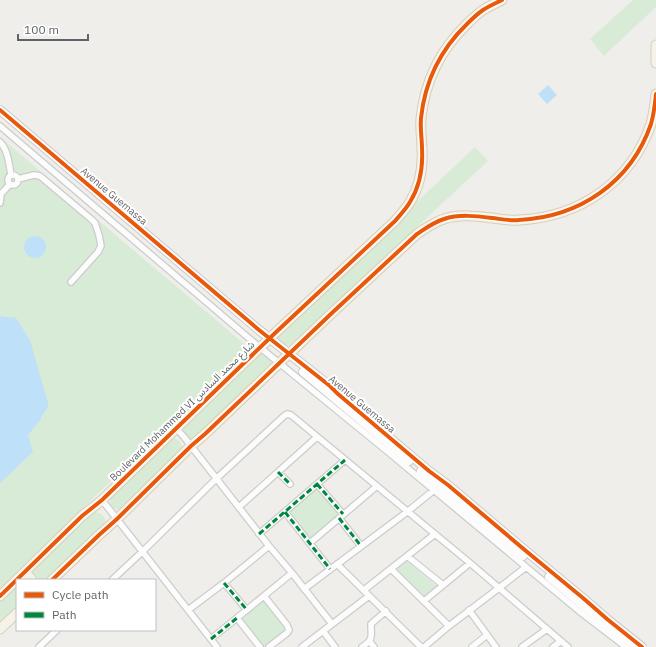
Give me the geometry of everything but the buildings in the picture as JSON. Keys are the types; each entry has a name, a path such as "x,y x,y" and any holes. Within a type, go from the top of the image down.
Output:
{"main road":[{"name":"Boulevard Mohammed VI شارع محمد السادس","path":"18,579 82,516 102,500 194,412 265,342 395,221 407,207 418,186 420,176 423,154 421,119 426,91 434,67 444,49 458,32 482,10 502,0"},
{"path":"656,45 656,63"},
{"path":"53,579 191,446 417,234 443,219 454,216 518,220 544,218 580,206 594,198 611,185 624,172 640,149 654,113 656,94"},
{"name":"Avenue Guemassa","path":"0,110 265,342"},
{"name":"Avenue Guemassa","path":"0,116 172,261 265,342 285,358 330,386 448,485 526,551 626,644 642,647"},
{"path":"25,572 31,579"},
{"name":"Boulevard Mohammed VI شارع محمد السادس","path":"0,596 16,581"},
{"path":"0,629 16,614"}],"street":[{"name":"Avenue Guemassa","path":"0,126 285,358 434,490 579,611 626,644"},
{"path":"0,142 6,150 11,175 8,178 10,184"},
{"path":"11,175 16,176 18,179"},
{"path":"18,179 34,175 40,176 95,223 101,242 100,249 86,267 71,282"},
{"path":"0,203 1,194 10,184 16,184 18,179"},
{"path":"113,579 216,479 287,414 291,415 470,563 568,647"},
{"path":"176,428 332,624"},
{"path":"239,507 318,437"},
{"path":"260,534 345,460"},
{"path":"278,472 290,484"},
{"path":"317,484 361,546"},
{"path":"310,543 377,486"},
{"path":"304,589 434,490"},
{"path":"102,500 217,647"},
{"path":"285,512 330,568"},
{"path":"364,590 435,534"},
{"path":"188,610 269,546"},
{"path":"407,556 443,585"},
{"path":"424,601 470,563"},
{"path":"338,564 421,647"},
{"path":"424,647 469,610 526,567"},
{"path":"391,568 449,626"},
{"path":"211,639 292,573"},
{"path":"224,583 246,610"},
{"path":"264,596 284,621 289,630 269,647"},
{"path":"302,647 369,596"},
{"path":"469,610 496,647"},
{"path":"374,647 370,642 371,624 386,611"},
{"path":"237,618 260,647"},
{"path":"522,647 548,629"},
{"path":"39,647 56,631"},
{"path":"323,631 335,647"},
{"path":"472,647 487,635"},
{"path":"553,647 561,641"},
{"path":"362,647 370,642"}],"green space":[{"path":"633,0 656,0 656,7 604,56 590,39"},
{"path":"0,137 249,348 0,588"},
{"path":"475,147 488,161 290,345 283,345 278,341 276,337 282,329"},
{"path":"261,351 276,364 196,438 187,438 183,432 184,425"},
{"path":"174,438 181,444 182,453 122,509 113,508 110,502 111,495 168,440"},
{"path":"317,486 341,514 310,540 287,513"},
{"path":"96,512 104,517 104,527 49,579 35,579 33,574 34,568 91,513"},
{"path":"404,559 438,587 422,600 391,570"},
{"path":"16,584 16,610 0,625 0,600"},
{"path":"265,599 288,630 267,647 261,647 239,619"}],"water":[{"path":"548,85 557,95 547,104 538,94"},
{"path":"35,236 43,239 46,247 43,255 35,258 27,255 24,247 27,239"},
{"path":"0,316 16,318 30,340 48,407 28,437 33,452 0,483"}],"marked path":[{"path":"259,534 345,460"},
{"path":"278,472 290,484"},
{"path":"317,484 343,514"},
{"path":"285,512 330,569"},
{"path":"339,518 361,546"},
{"path":"224,583 247,610"},
{"path":"211,639 237,618"}],"cycle path":[{"path":"17,579 403,212 416,190 420,176 422,156 421,118 426,91 435,67 457,34 483,10 502,0"},
{"path":"53,579 191,446 417,234 430,225 456,216 474,216 512,220 541,217 563,212 582,204 600,193 617,179 631,163 642,145 651,124 656,94"},
{"path":"0,110 259,330 330,386 429,471 448,485 642,647"},
{"path":"0,596 16,580"}]}
